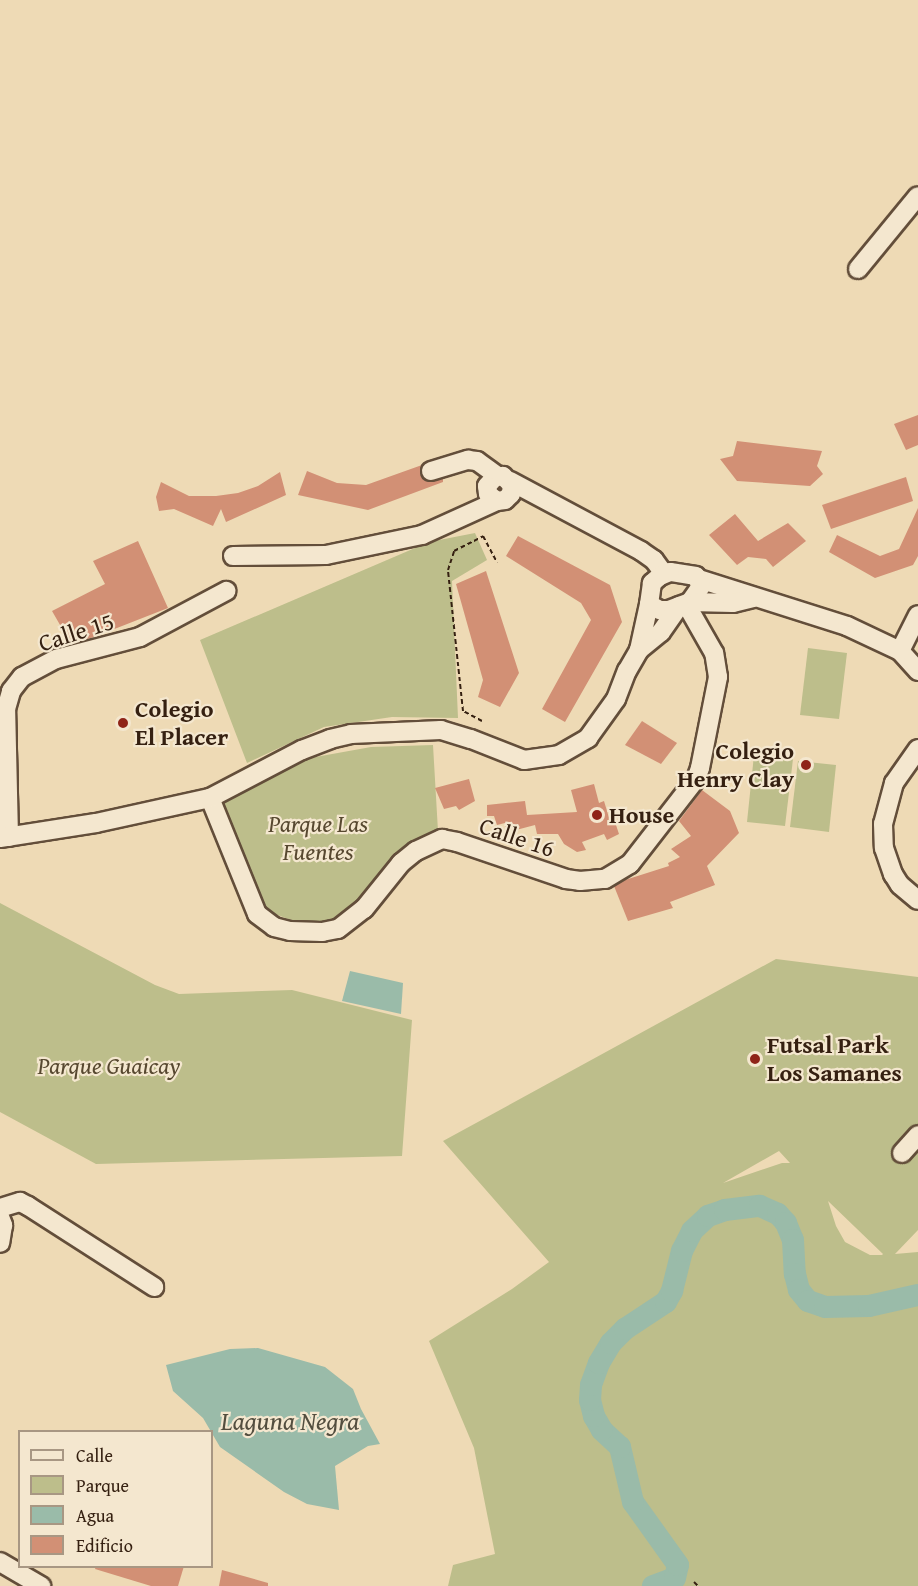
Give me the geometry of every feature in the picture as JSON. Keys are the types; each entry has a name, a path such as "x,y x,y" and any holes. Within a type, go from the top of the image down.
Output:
{"street":[{"path":"858,269 918,196"},
{"path":"432,471 461,462 477,461 500,489 544,500 641,551 654,560 664,574"},
{"path":"233,556 326,555 423,535 500,489"},
{"path":"5,838 96,823 210,798 249,776 324,741 364,732 441,730 524,760 559,755 588,738 605,717 639,650 652,583 664,574 684,573 753,598 847,626 900,651 918,671"},
{"path":"639,650 661,632 701,586 699,579"},
{"name":"Calle 15","path":"5,838 6,709 11,691 22,678 56,659 140,637 226,591"},
{"path":"649,604 660,610 685,604 734,603 753,598"},
{"name":"Calle 16","path":"210,798 257,914 274,927 290,931 322,932 338,929 363,909 401,863 416,851 441,839 457,842 566,879 605,879 630,864 696,779 700,768 718,677 714,653 685,604"},
{"path":"900,651 918,615"},
{"path":"918,749 894,783 882,824 884,848 893,874 900,885 918,900"},
{"path":"902,1153 918,1135"},
{"path":"0,1208 20,1202 28,1206 154,1287"},
{"path":"0,1217 3,1225 0,1243"},
{"path":"0,1562 40,1586"}],"path":[{"path":"482,721 464,711 448,570 454,551 483,536 497,562"},
{"path":"694,1582 698,1586"}],"green space":[{"path":"475,533 487,560 452,581 458,718 392,717 324,727 247,763 200,640 429,542"},
{"path":"808,648 847,653 839,719 800,715"},
{"name":"Parque Las Fuentes","path":"433,745 438,831 405,851 361,904 335,923 304,925 267,911 221,803 310,758 371,747"},
{"path":"754,755 793,759 785,826 747,822"},
{"path":"798,761 836,765 829,832 790,827"},
{"name":"Parque Guaicay","path":"0,903 155,985 179,994 292,990 412,1020 402,1156 96,1164 0,1112"},
{"path":"776,959 918,977 918,1230 895,1254 918,1252 918,1586 448,1586 453,1565 495,1554 474,1448 429,1341 512,1289 549,1262 443,1141","holes":["779,1151 790,1163 782,1163 723,1183","828,1201 883,1254 870,1255 845,1242 836,1226"]}],"water":[{"path":"350,971 403,983 401,1014 342,1001"},
{"name":"Laguna Negra","path":"258,1348 325,1367 353,1389 380,1444 368,1446 335,1466 339,1510 307,1504 284,1492 220,1447 213,1435 213,1430 210,1430 203,1418 173,1391 166,1365 230,1349"}],"building":[{"path":"918,415 918,445 906,450 894,424"},
{"path":"737,441 822,451 817,466 823,474 810,486 737,481 720,459 733,456"},
{"path":"422,465 420,474 424,480 429,482 443,479 443,482 368,510 298,495 307,471 337,483 366,485"},
{"path":"280,472 286,495 226,522 221,509 213,526 174,509 159,511 156,497 161,482 189,496 216,496 238,493 258,486"},
{"path":"906,477 913,501 831,529 822,505"},
{"path":"918,508 918,556 913,565 875,578 829,552 837,535 880,556 899,549"},
{"path":"735,514 758,541 788,523 806,541 773,567 766,559 748,557 737,565 709,535"},
{"path":"518,536 610,585 622,622 565,722 542,709 591,620 581,603 506,556"},
{"path":"138,541 168,608 71,644 52,611 105,584 93,561"},
{"path":"486,571 519,673 500,707 478,697 483,680 456,584"},
{"path":"642,721 677,743 661,764 625,745"},
{"path":"469,779 475,801 459,810 456,806 444,809 435,788"},
{"path":"594,784 599,803 604,801 610,821 615,822 619,834 607,840 604,834 582,842 586,850 577,852 564,844 558,834 537,834 535,825 516,830 514,825 505,827 505,823 497,825 494,816 487,816 487,805 525,801 527,815 577,812 571,790"},
{"path":"702,790 730,811 739,833 707,866 715,885 670,902 673,908 628,921 614,886 625,880 669,866 668,863 680,857 671,849 691,836 679,821"},
{"path":"183,1568 178,1586 151,1586 95,1569"},
{"path":"222,1570 268,1583 268,1586 219,1586"}],"waterway":[{"path":"653,1586 675,1578 678,1565 633,1502 620,1447 602,1430 594,1416 590,1400 591,1385 599,1363 611,1343 625,1329 666,1302 672,1291 682,1251 692,1231 708,1216 725,1210 760,1206 778,1214 786,1223 793,1240 795,1274 799,1290 808,1301 825,1307 869,1306 918,1295"}],"place":[{"name":"Colegio El Placer","path":"123,723"},
{"name":"Colegio Henry Clay","path":"806,765"},
{"name":"House","path":"597,815"},
{"name":"Futsal Park Los Samanes","path":"755,1059"}]}
